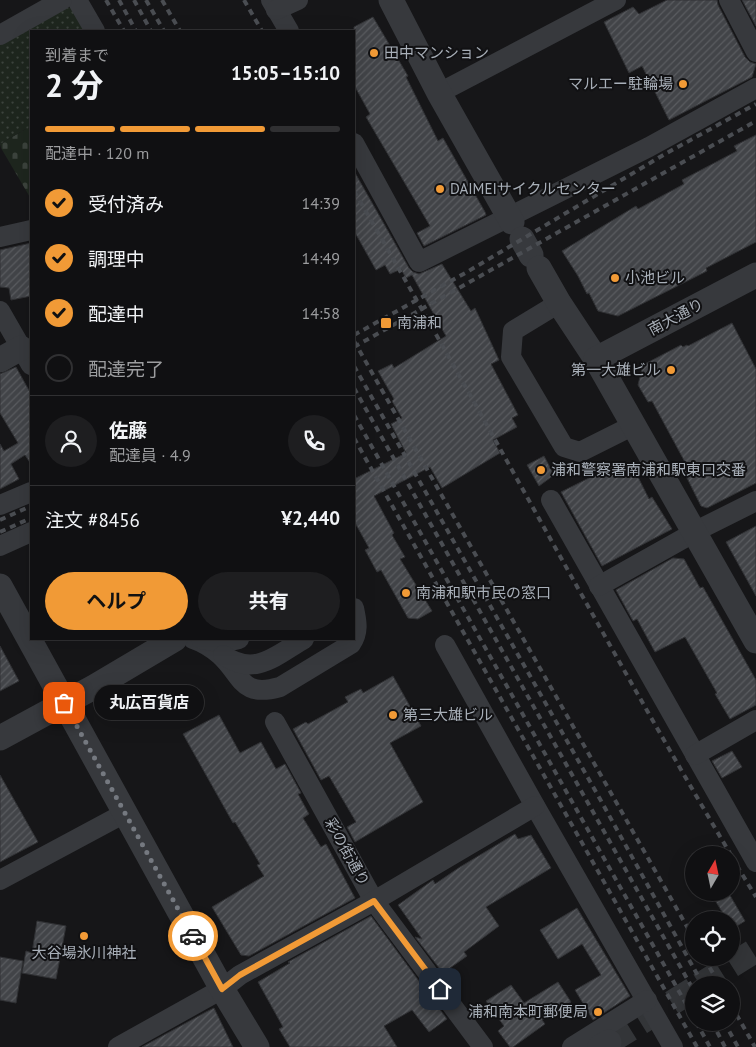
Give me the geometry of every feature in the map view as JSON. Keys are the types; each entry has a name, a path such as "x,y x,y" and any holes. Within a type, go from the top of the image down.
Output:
{"street":[{"path":"0,35 62,0"},
{"path":"77,0 94,30"},
{"path":"287,30 273,5 298,0"},
{"path":"391,0 440,93 523,240 559,303 596,359 756,641"},
{"path":"440,93 616,0"},
{"path":"730,0 756,52"},
{"path":"355,145 419,262 523,240 649,147 756,88"},
{"path":"0,237 30,230"},
{"name":"南大通り","path":"596,359 756,275"},
{"path":"559,303 513,331 511,357 564,447 580,452 634,425"},
{"path":"0,311 17,358"},
{"path":"0,505 30,492"},
{"path":"551,500 756,862"},
{"path":"599,586 756,501"},
{"path":"0,546 30,532"},
{"path":"0,586 222,989 257,1047"},
{"path":"355,612 357,621 355,636"},
{"path":"0,738 174,640"},
{"path":"196,640 220,655 236,676 247,686 256,690 268,690 280,687 351,644 353,640"},
{"path":"197,640 204,642 233,662 250,666 257,665 276,656 302,640"},
{"path":"203,640 222,642 233,640"},
{"path":"445,645 673,1047"},
{"path":"695,756 756,720"},
{"name":"彩の街通り","path":"275,722 374,901 483,1047"},
{"path":"118,1047 222,989 240,975 374,901 535,806"},
{"path":"0,880 125,813"},
{"path":"572,1047 647,1000"}],"green space":[{"path":"65,7 71,8 84,30 30,30 30,127 0,144 0,44"},
{"path":"30,127 30,197 1,148 0,144"}],"building":[{"path":"667,0 717,0 745,57 750,62 756,64 752,77 669,120 642,66 629,73 604,22 633,7 639,14"},
{"path":"742,0 756,0 756,26"},
{"path":"373,17 408,76 406,77 438,141 443,138 486,215 424,246 417,233 430,226 366,117 370,114 355,87 354,27"},
{"path":"756,135 756,242 706,268 707,271 618,316 598,311 589,293 587,294 562,251 636,206 638,209 684,184 682,180 737,151 734,146"},
{"path":"355,173 409,268 419,274 442,264 471,311 475,308 499,360 491,364 518,415 512,418 517,427 493,440 500,453 442,488 430,467 374,496 394,533 392,535 405,557 400,559 432,611 418,619 408,618 381,570 377,572 365,550 369,548 355,523 355,478 406,453 391,424 402,418 392,401 394,399 378,371 392,364 394,368 446,336 412,275 406,278 401,269 390,274 385,265 376,270 355,233"},
{"path":"30,243 30,296 11,300 9,288 0,287 0,250"},
{"path":"732,323 756,369 756,483 707,508 701,506 681,466 686,464 652,401 648,402 638,385 643,365 681,345 683,347 688,346"},
{"path":"16,367 30,392 30,462 25,455 11,464 19,479 0,489 0,444 4,451 18,443 0,413 0,374"},
{"name":"浦和警察署南浦和駅東口交番","path":"544,456 554,475 539,486 527,465"},
{"path":"619,463 633,467 649,499 652,497 672,529 602,566 561,492"},
{"path":"756,526 756,596 726,542"},
{"path":"673,558 684,559 700,588 703,587 756,680 756,705 730,719 685,637 655,652 637,619 633,621 616,590"},
{"path":"0,646 19,681 0,691"},
{"path":"393,676 421,726 390,743 423,802 355,842 347,827 356,822 329,776 321,780 293,729 306,722 308,724 348,702 345,697 361,689 363,693"},
{"path":"219,715 240,753 261,742 276,769 285,764 301,793 298,794 309,814 303,818 321,847 326,844 355,898 249,956 241,955 212,907 264,876 257,865 260,864 235,822 233,823 183,734"},
{"path":"732,751 742,767 722,778 712,761"},
{"path":"0,775 38,842 0,862"},
{"path":"515,834 518,839 531,835 551,868 486,907 499,926 464,952 467,956 443,973 415,937 422,939 398,905 433,880 435,884"},
{"path":"715,901 733,901 739,911 722,911"},
{"path":"577,908 630,996 593,1020 575,990 601,975 582,944 558,959 540,930"},
{"path":"740,912 745,921 740,924"},
{"path":"371,916 447,1019 429,1032 412,1010 384,1026 397,1047 290,1047 279,1029 283,1027 258,982 290,963 288,962"},
{"path":"37,921 66,926 56,979 22,973 26,951 32,953"},
{"path":"0,957 23,961 16,1003 0,1000"},
{"path":"558,982 571,1002 542,1020 545,1024 513,1047 510,1047 498,1031 504,1026 486,1001 511,985 524,1003"},
{"path":"214,1008 233,1047 142,1047 206,1012"}],"tunnel":[{"path":"714,976 756,950"},
{"path":"609,1042 685,995"}],"railway":[{"path":"106,0 123,30"},
{"path":"119,0 135,30"},
{"path":"134,0 150,30"},
{"path":"146,0 163,30"},
{"path":"162,0 179,30"},
{"path":"244,0 261,30"},
{"path":"355,334 467,272 665,154 756,104"},
{"path":"355,346 756,121"},
{"path":"355,193 635,690 726,846"},
{"path":"355,343 685,923"},
{"path":"355,368 600,799 698,976"},
{"path":"355,390 686,976"},
{"path":"355,417 685,1002"},
{"path":"355,440 697,1047"},
{"path":"0,520 30,506"},
{"path":"0,532 30,518"},
{"path":"740,871 756,897"},
{"path":"709,966 715,976"},
{"path":"740,1021 755,1047"},
{"path":"701,1031 710,1047"},
{"path":"717,1031 725,1047"},
{"path":"729,1031 738,1047"}],"way so far":[{"path":"64,703 193,936"}],"place":[{"name":"田中マンション","path":"374,53"},
{"name":"マルエー駐輪場","path":"683,84"},
{"name":"DAIMEIサイクルセンター","path":"440,189"},
{"name":"小池ビル","path":"615,278"},
{"name":"南浦和","path":"386,323"},
{"name":"第一大雄ビル","path":"671,370"},
{"name":"浦和警察署南浦和駅東口交番","path":"541,470"},
{"name":"南浦和駅市民の窓口","path":"406,593"},
{"name":"丸広百貨店","path":"64,703"},
{"name":"第三大雄ビル","path":"393,715"},
{"name":"大谷場氷川神社","path":"84,936"},
{"name":"浦和南本町郵便局","path":"598,1012"}],"route":[{"path":"193,936 222,989 240,975 374,901 440,989"}]}
